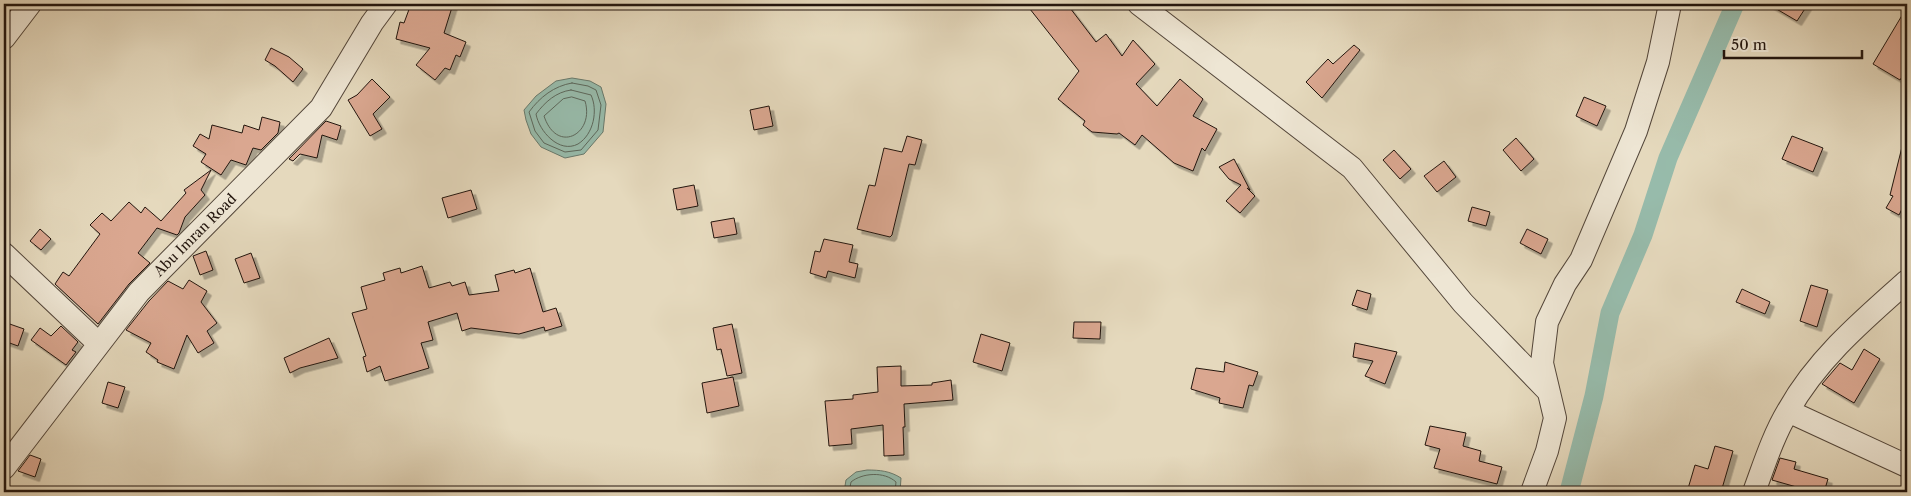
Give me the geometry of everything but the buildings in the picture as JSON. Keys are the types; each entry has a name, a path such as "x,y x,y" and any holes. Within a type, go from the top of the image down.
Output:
{"street":[{"path":"4,38 30,4"},
{"name":"Abu Imran Road","path":"4,468 139,292 321,108 372,23 386,4"},
{"path":"1139,4 1352,168 1463,303 1548,391"},
{"path":"1532,492 1547,451 1555,418 1542,363 1547,322 1565,284 1581,260 1636,131 1658,62 1670,4"},
{"path":"4,254 100,344"},
{"path":"1754,492 1770,447 1788,411 1807,381 1852,330 1907,281"},
{"path":"1788,411 1907,466"}],"water":[{"path":"572,78 590,81 601,87 606,104 603,132 584,154 565,158 541,147 531,134 524,110 536,96 556,81"},
{"path":"867,470 885,471 901,478 900,492 844,492 846,480 856,472"}],"waterway":[{"path":"1569,492 1594,396 1610,313 1643,235 1668,158 1735,4"}]}
